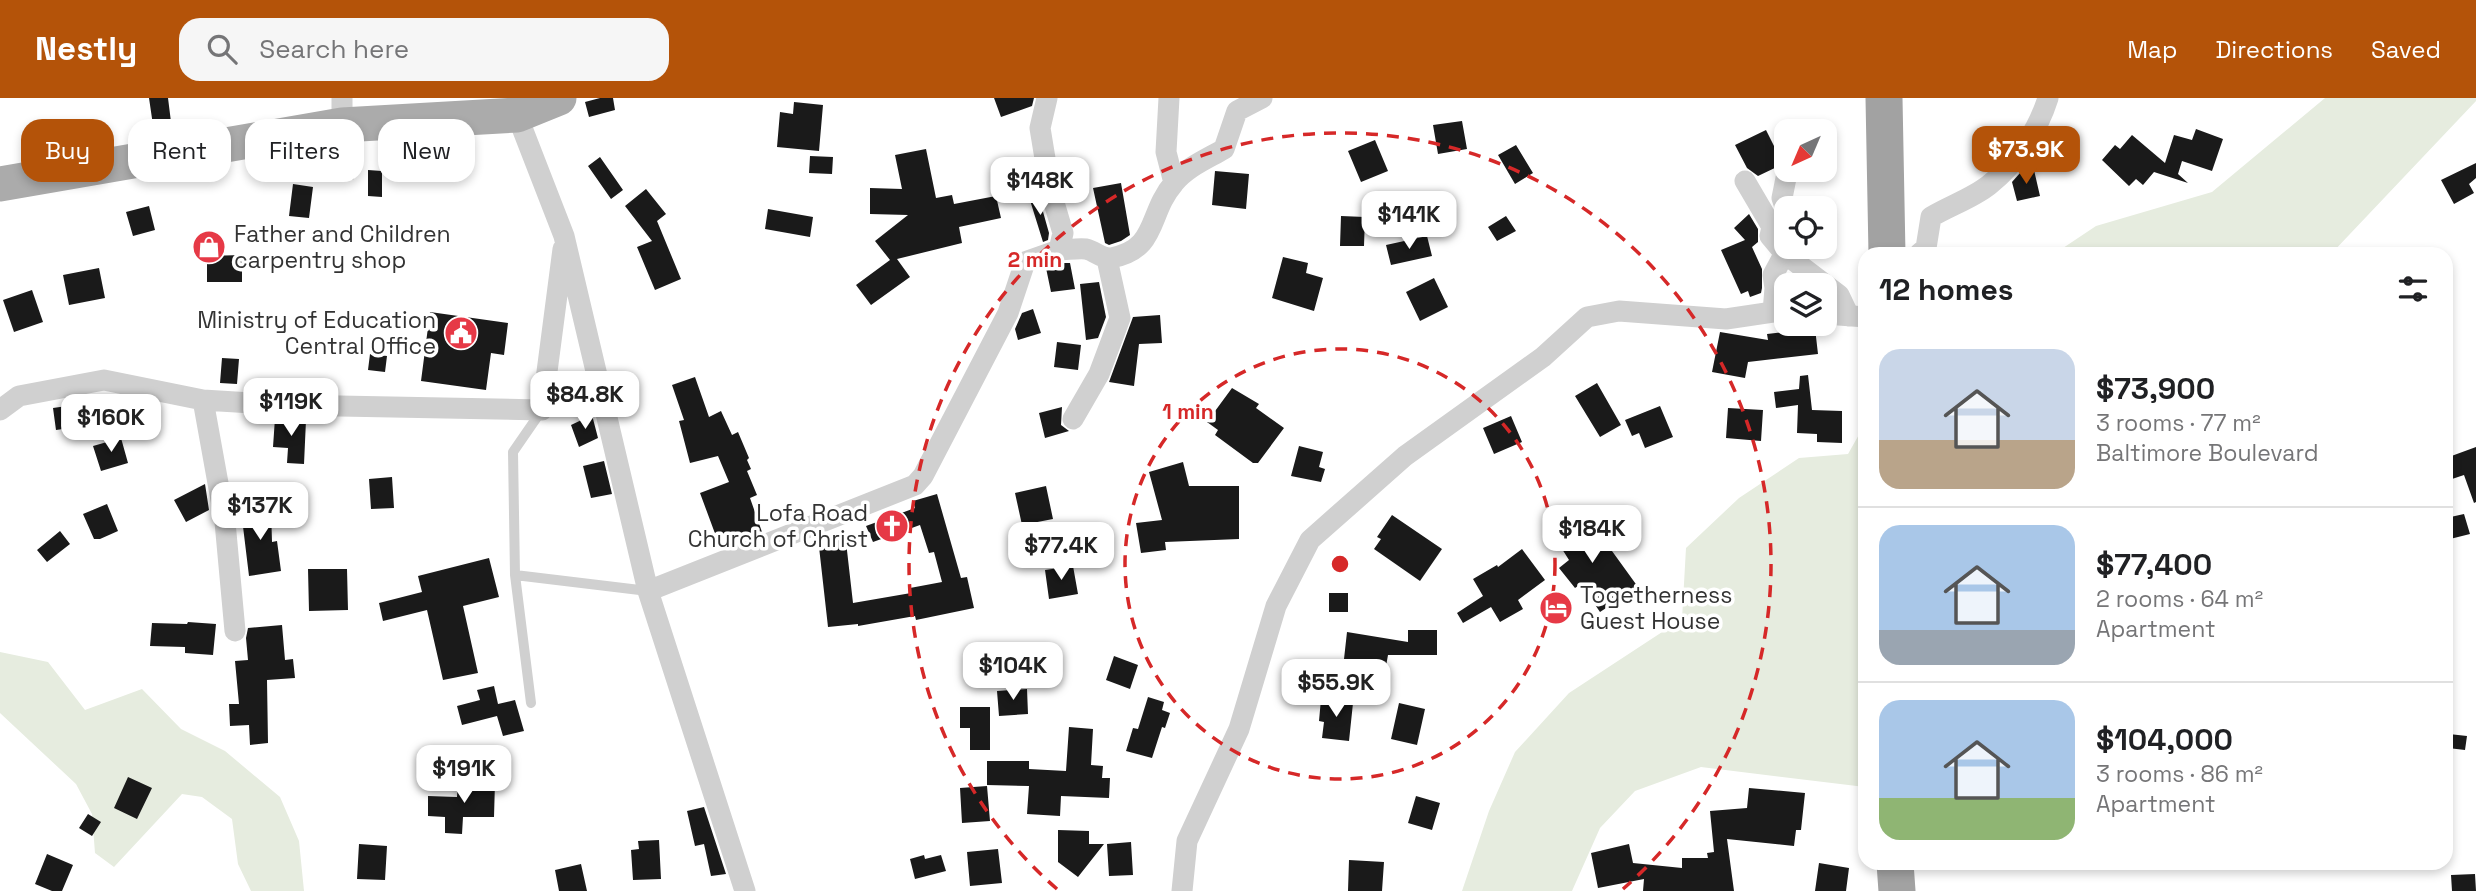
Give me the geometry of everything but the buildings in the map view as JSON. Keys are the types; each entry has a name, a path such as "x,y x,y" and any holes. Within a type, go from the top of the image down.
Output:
{"highway":[{"path":"1884,98 1887,247"},
{"path":"1896,870 1897,891"}],"main road":[{"path":"0,184 342,112 517,114 559,98"}],"street":[{"path":"1047,98 1040,128 1050,189 1063,233 1059,250"},
{"path":"1169,98 1166,152 1174,183"},
{"path":"648,591 915,485 923,476 1008,313 1025,262 1059,250 1085,249 1107,259 1134,252 1143,243 1164,196 1174,183 1186,171 1224,149 1237,111 1262,98"},
{"path":"1926,247 1931,217 1989,186 2018,156 2048,98"},
{"path":"517,114 564,236 648,591 745,891"},
{"path":"1745,181 1772,227 1770,236 1774,240"},
{"path":"0,410 19,396 104,380 203,400 287,405 542,410 564,236"},
{"path":"1073,419 1098,373 1120,318 1107,259"},
{"path":"1797,259 1839,295 1857,316"},
{"path":"1182,891 1187,841 1240,729 1276,606 1310,540 1405,456 1543,357 1587,317 1619,311 1726,319 1774,313"},
{"path":"1837,315 1857,316"},
{"path":"203,400 225,522 235,631"}],"lane":[{"path":"531,702 515,575 513,452 542,410"},
{"path":"515,575 648,591"}],"shaded area":[{"path":"2325,98 2476,98 2338,247 2064,247 2096,226 2212,192"},
{"path":"1858,436 1858,786 1701,767 1635,791 1600,828 1572,891 1462,891 1489,811 1515,752 1569,693 1682,619 1686,548 1739,498 1799,458 1848,454"},
{"path":"0,652 48,662 85,710 142,689 181,729 225,751 280,797 299,841 304,891 251,891 238,864 232,819 202,797 182,794 114,867 95,853 92,814 76,784 0,713"}],"place":[{"name":"Father and Children carpentry shop","path":"209,247"},
{"name":"Ministry of Education Central Office","path":"461,333"},
{"name":"Lofa Road Church of Christ","path":"892,526"},
{"name":"Togetherness Guest House","path":"1556,608"}]}
